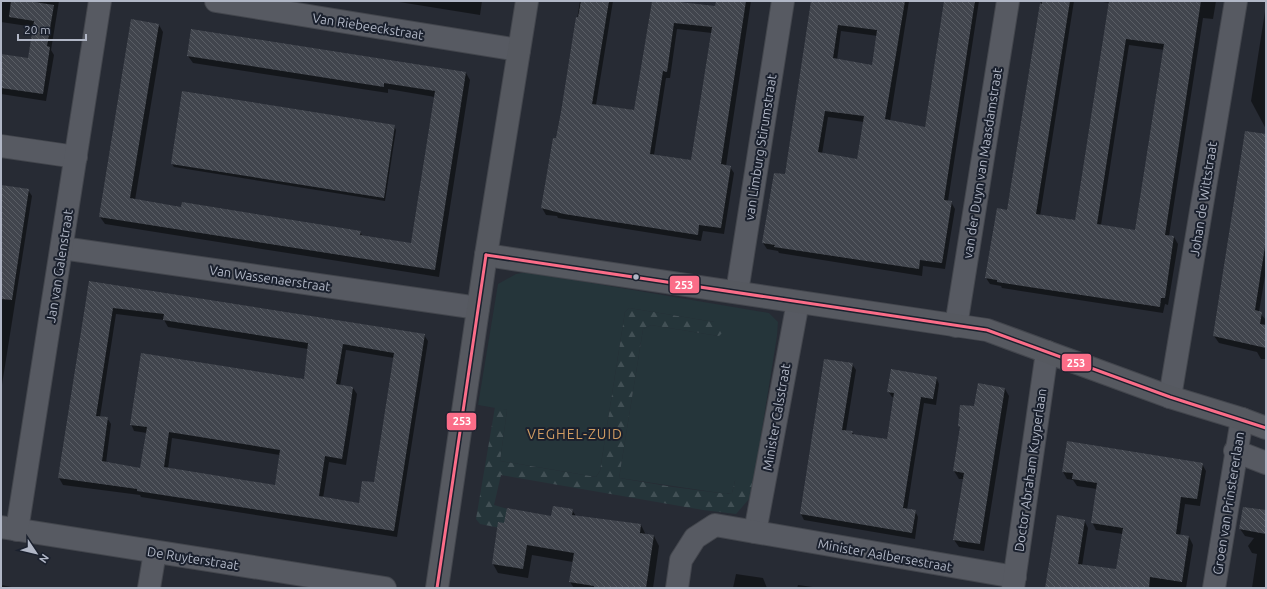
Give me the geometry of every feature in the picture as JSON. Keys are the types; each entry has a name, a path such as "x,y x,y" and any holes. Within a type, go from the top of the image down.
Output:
{"street":[{"name":"Jan van Galenstraat","path":"9,529 62,248 100,1"},
{"name":"Van Riebeeckstraat","path":"216,1 519,50"},
{"path":"437,588 486,254 527,1"},
{"name":"van Limburg Stirumstraat","path":"736,292 783,1"},
{"name":"van der Duyn van Maasdamstraat","path":"956,326 1008,1"},
{"name":"Johan de Wittstraat","path":"1170,397 1236,1"},
{"path":"1,146 76,157"},
{"name":"Van Wassenaerstraat","path":"62,248 478,308"},
{"path":"486,254 987,330 1170,397 1266,428"},
{"name":"Minister Calsstraat","path":"755,532 798,302"},
{"name":"Doctor Abraham Kuyperlaan","path":"1014,583 1047,352"},
{"name":"Groen van Prinstererlaan","path":"1214,588 1235,451 1242,419"},
{"path":"1235,451 1266,462"},
{"name":"Minister Aalbersestraat","path":"677,588 681,560 695,538 715,526 755,532 1014,583"},
{"name":"De Ruyterstraat","path":"9,529 385,588"},
{"path":"149,588 155,552"}],"green space":[{"path":"527,272 769,313 778,322 777,336 754,479 735,481 732,493 726,494 619,478 643,329 651,325 719,336 714,322 629,308 625,312 600,471 596,477 500,461 507,410 478,405 498,284 516,274"},
{"path":"629,308 714,322 723,325 723,332 719,336 651,325 643,329 619,478 727,494 732,493 735,481 738,478 754,479 749,499 736,514 703,510 501,475 494,505 514,511 510,530 480,524 476,519 495,407 507,410 500,461 596,477 600,471 625,312"}],"building":[{"path":"11,1 28,1 54,5 47,46 50,47 43,94 1,88 1,54 28,58 34,21 9,17"},
{"path":"581,1 609,1 592,104 634,110 652,1 670,1 715,6 716,1 746,1 721,164 731,166 721,228 699,225 698,235 564,214 541,208 553,138 556,138 561,112 576,17 578,17","holes":["674,23 712,27 691,160 650,154 663,71 667,72"]},
{"path":"811,1 905,1 885,119 925,127 944,1 975,1 944,200 952,201 942,263 920,260 919,269 774,247 775,245 762,243 774,173 785,174","holes":["838,25 877,30 872,65 833,58","825,111 864,116 857,159 818,152"]},
{"path":"1042,1 1070,1 1036,214 1075,220 1109,1 1201,1 1165,235 1174,236 1165,298 1161,298 1160,307 997,282 997,280 985,278 997,208 1007,210 1040,3 1042,4","holes":["1126,39 1164,44 1135,230 1097,224"]},
{"path":"131,19 159,24 130,198 181,207 182,202 361,231 360,235 411,243 435,91 384,83 384,87 187,56 191,29 466,72 435,270 99,217"},
{"path":"182,91 395,125 384,198 171,164"},
{"path":"1245,131 1266,134 1266,240 1255,310 1262,312 1260,324 1266,325 1266,348 1213,336"},
{"path":"1,185 29,189 12,300 1,299"},
{"path":"89,281 425,334 394,531 137,491 137,489 58,478","holes":["113,308 164,314 163,320 308,343 304,379 141,353 130,425 147,427 140,468 102,461 108,417 96,416","343,344 394,353 374,482 362,481 359,503 319,496 325,456 342,459 350,409 353,387 336,384","169,432 280,450 275,485 164,467"]},
{"path":"824,359 853,363 842,430 853,431 852,434 887,439 894,393 887,392 891,369 937,377 933,399 921,397 910,464 903,508 916,510 912,533 800,514"},
{"path":"978,383 1005,388 980,544 953,540 964,473 953,471 960,427 958,426 960,405 974,406"},
{"path":"1067,441 1203,463 1197,499 1181,497 1176,534 1189,536 1182,582 1150,577 1149,588 1045,588 1057,515 1085,520 1078,564 1116,569 1123,528 1091,523 1097,483 1072,479 1073,473 1062,472"},
{"path":"553,506 573,509 572,515 641,524 640,533 654,535 646,588 594,588 594,586 569,582 574,553 527,545 523,569 492,564 498,522 504,523 507,508 551,516"},
{"path":"1243,507 1266,510 1266,534 1239,529"}],"transit line":[{"name":"253","path":"486,255 987,330 1170,397 1266,428"},
{"name":"253","path":"437,588 486,255"}],"district":[{"name":"VEGHEL-ZUID","path":"575,434"}]}
